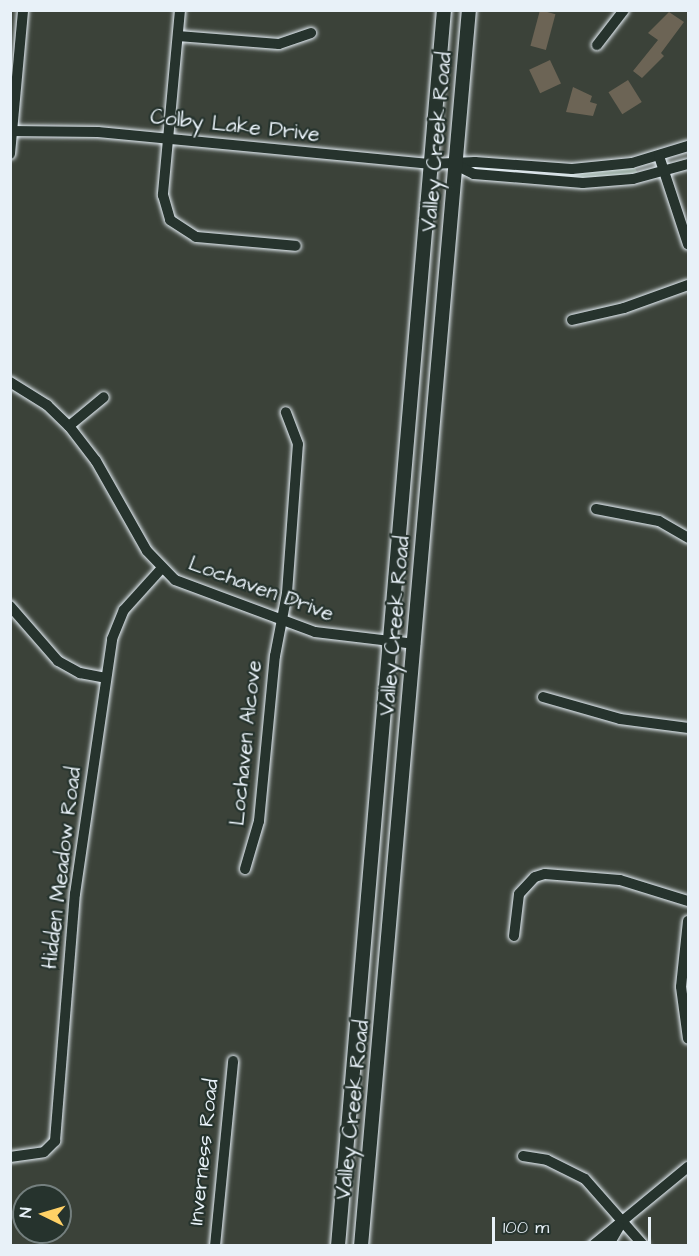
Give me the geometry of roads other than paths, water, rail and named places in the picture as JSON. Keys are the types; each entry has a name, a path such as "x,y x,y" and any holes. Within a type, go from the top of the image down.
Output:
{"main road":[{"name":"Valley Creek Road","path":"338,1245 444,10"},
{"name":"Valley Creek Road","path":"361,1245 469,10"}],"street":[{"path":"10,154 23,10"},
{"path":"180,10 168,138 165,209 170,220 183,231 211,240 296,246"},
{"path":"597,45 624,10"},
{"path":"178,36 279,44 311,33"},
{"name":"Colby Lake Drive","path":"12,131 168,138 431,164 456,165 475,162 596,169 659,156 688,146"},
{"path":"659,156 688,244"},
{"name":"Colby Lake Drive","path":"456,165 474,174 577,183 618,181 663,172 688,164"},
{"path":"572,320 624,308 688,285"},
{"name":"Lochaven Drive","path":"10,382 47,405 69,426 96,461 161,568 195,590 338,637 415,644"},
{"path":"69,426 104,397"},
{"name":"Lochaven Alcove","path":"245,869 259,821 274,663 283,620 298,444 286,412"},
{"path":"596,509 650,518 688,538"},
{"name":"Hidden Meadow Road","path":"10,1157 44,1152 55,1141 75,894 106,678 116,625 134,596 161,568"},
{"path":"10,606 58,661 80,674 106,678"},
{"path":"543,697 620,719 688,728"},
{"path":"514,936 519,894 535,877 545,874 620,880 688,901"},
{"path":"688,921 681,976 688,1039"},
{"name":"Inverness Road","path":"214,1245 233,1062"},
{"path":"523,1156 568,1167 585,1179 624,1219 644,1245"},
{"path":"592,1245 688,1167"},
{"path":"608,1245 624,1219"}]}
